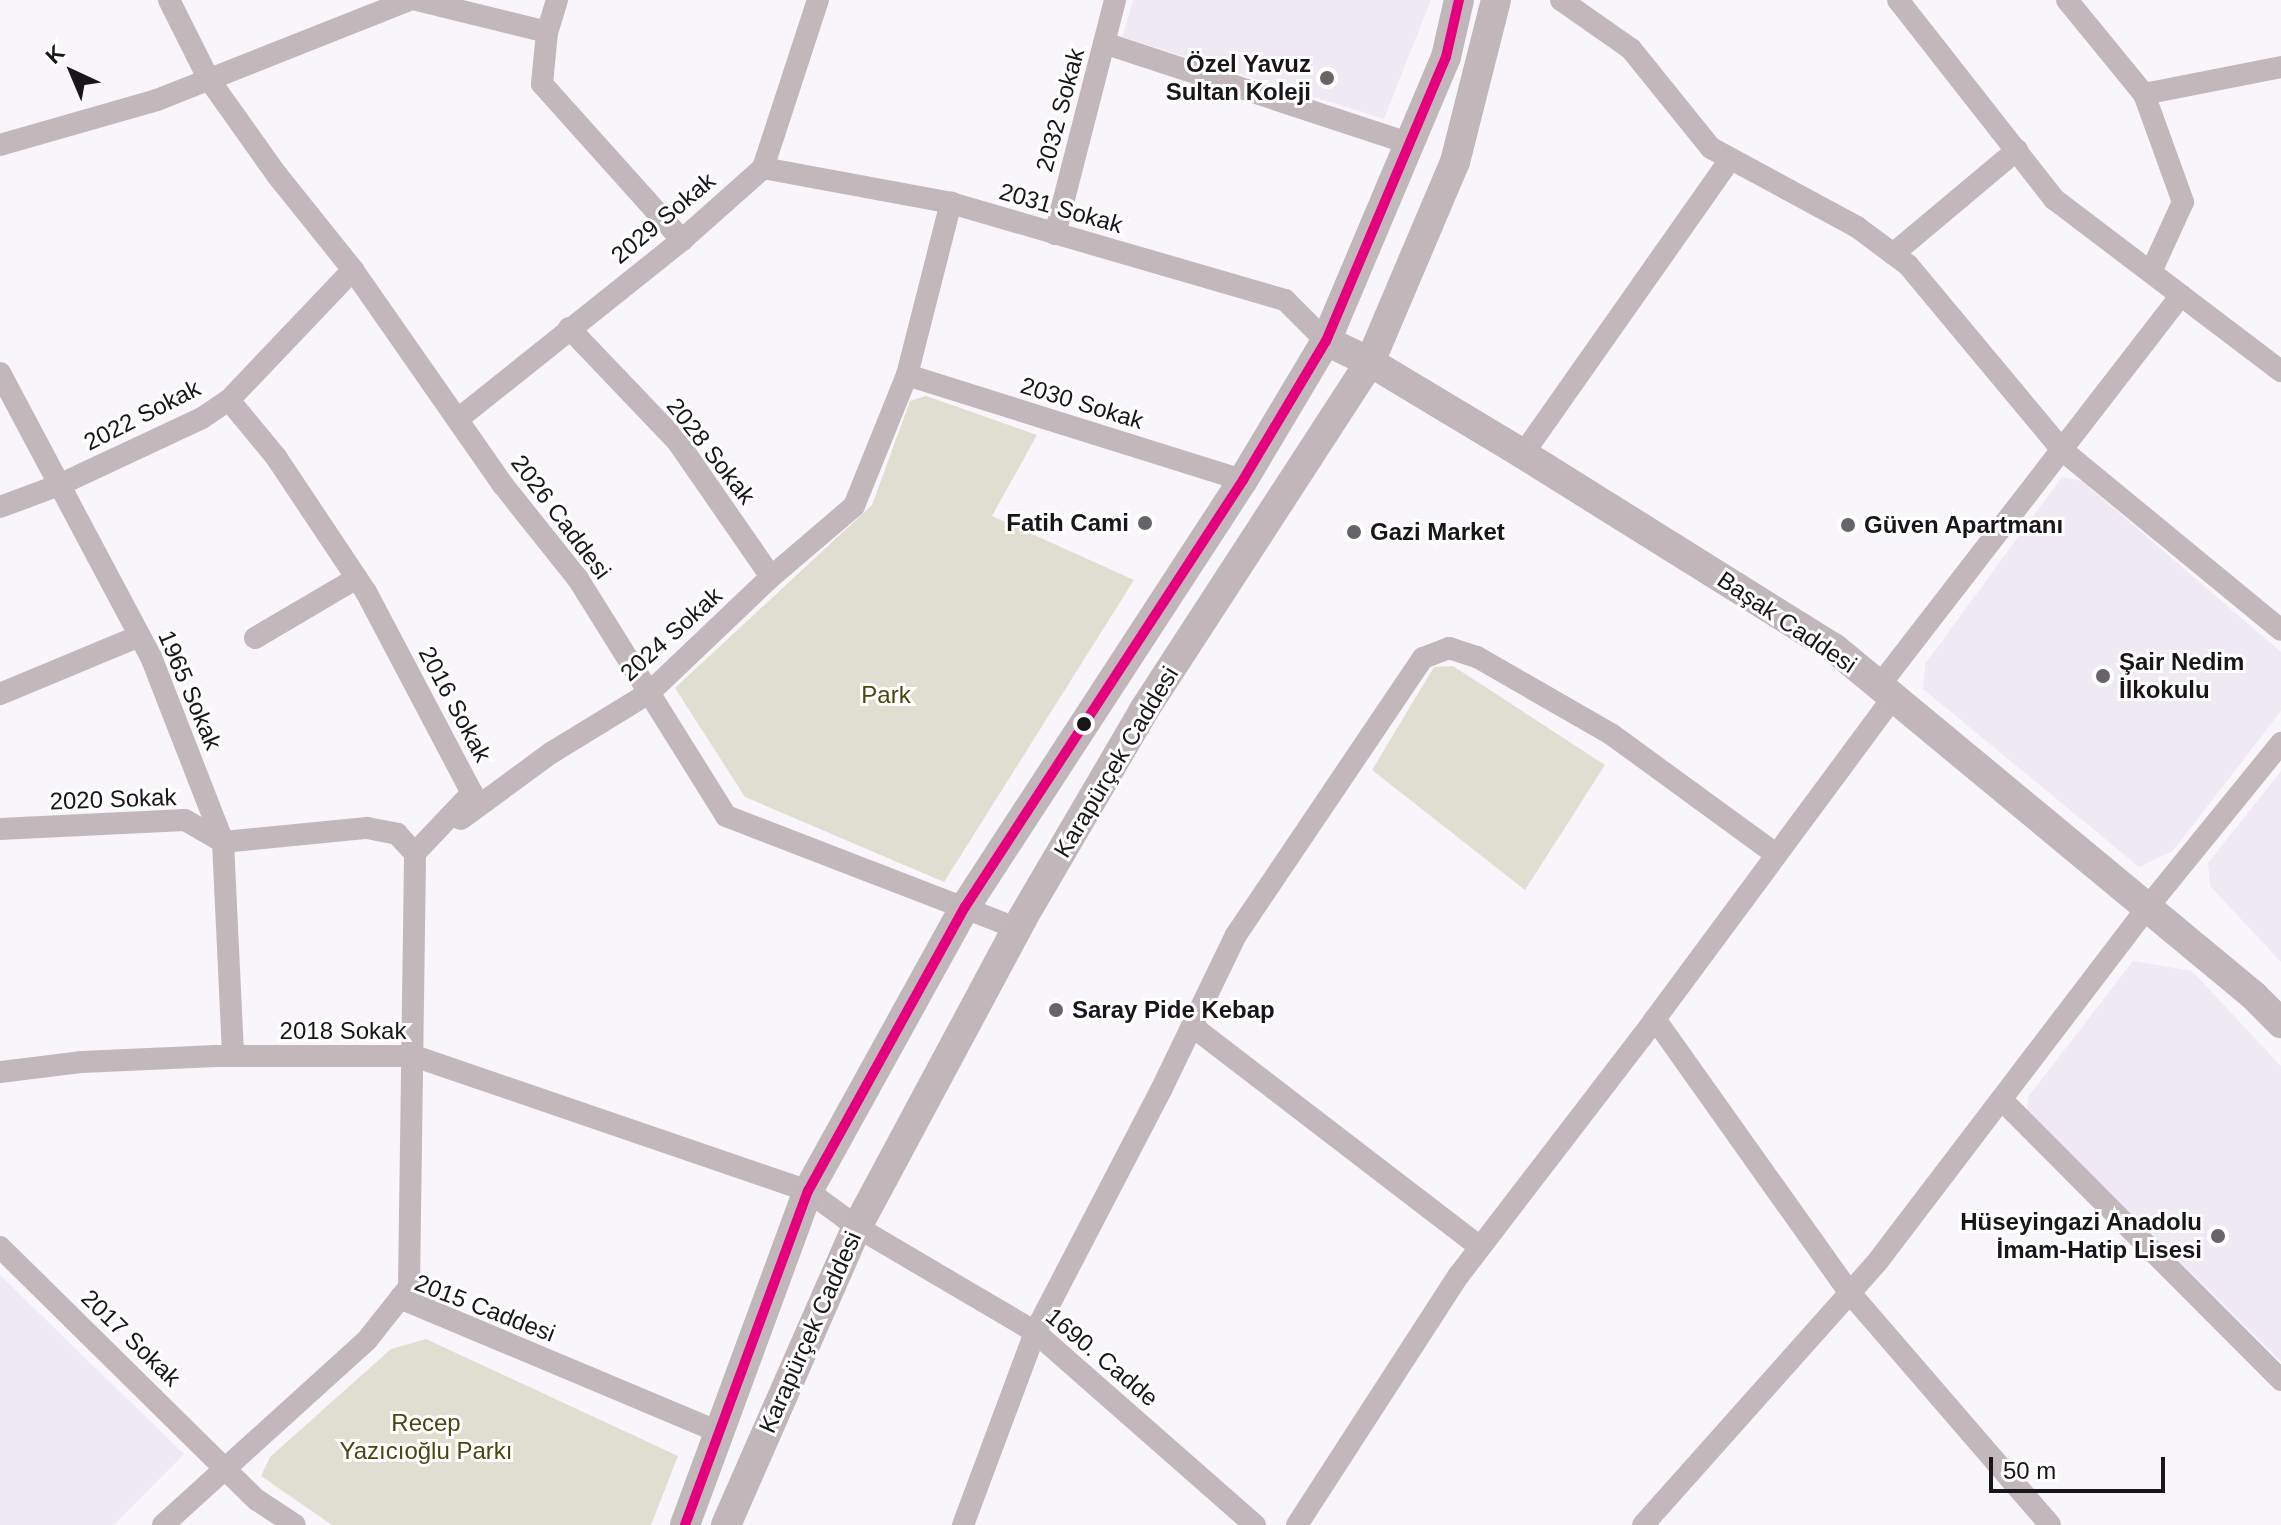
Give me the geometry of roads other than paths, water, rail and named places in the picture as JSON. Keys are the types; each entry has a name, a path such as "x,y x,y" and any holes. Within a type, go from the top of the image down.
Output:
{"main road":[{"name":"Karapürçek Caddesi","path":"685,1525 808,1191 965,907 1243,480 1326,341 1446,57 1459,0"},
{"name":"Karapürçek Caddesi","path":"726,1525 857,1227 1017,928 1144,710 1370,362 1455,162 1496,0"},
{"name":"Başak Caddesi","path":"1326,341 1370,362 1523,454 1834,648 2281,1023"}],"street":[{"name":"2026 Caddesi","path":"169,0 208,78 277,175 353,270 503,485 578,579 726,816 1017,928"},
{"path":"0,145 157,100 410,0"},
{"path":"417,0 547,32"},
{"path":"557,0 547,32 542,84 682,240"},
{"path":"763,168 818,0"},
{"name":"2032 Sokak","path":"1055,234 1115,0"},
{"path":"1561,0 1631,49 1711,148 1857,227 1908,265 2062,450 2281,630"},
{"path":"1898,0 2054,199 2281,371"},
{"path":"2067,0 2144,94 2183,202 2151,272"},
{"path":"1104,43 1408,143"},
{"path":"2144,94 2281,67"},
{"path":"1893,254 2017,150"},
{"path":"1523,454 1730,160"},
{"name":"2031 Sokak","path":"763,168 951,203 1285,300 1326,341"},
{"name":"2029 Sokak","path":"458,419 682,240 763,168"},
{"name":"2024 Sokak","path":"415,853 551,753 649,693 771,577 854,506 907,375 951,203"},
{"name":"2022 Sokak","path":"0,507 59,485 202,418 229,400 353,270"},
{"path":"1297,1525 1480,1247 1777,855 1886,692 2062,450 2181,295"},
{"name":"2028 Sokak","path":"569,328 677,441 771,577"},
{"name":"1965 Sokak","path":"0,373 151,657 223,842 233,1056"},
{"name":"2030 Sokak","path":"907,375 1243,480"},
{"name":"2016 Sokak","path":"229,400 276,457 357,578 472,793 415,853"},
{"path":"255,638 357,578"},
{"path":"0,694 139,636"},
{"path":"963,1525 1035,1332 1236,935 1423,658 1449,648 1477,657 1611,734 1777,855"},
{"path":"1643,1525 1850,1293 2003,1101 2147,908 2281,743"},
{"name":"2020 Sokak","path":"0,829 185,820 223,842"},
{"path":"223,842 367,828 397,834 415,853 409,1287 400,1298"},
{"path":"1655,1019 1850,1293 2050,1525"},
{"path":"1192,1026 1480,1247"},
{"name":"2018 Sokak","path":"0,1072 82,1062 233,1056 414,1056 808,1191 857,1227"},
{"path":"2003,1101 2281,1380"},
{"name":"1690. Cadde","path":"857,1227 1035,1332 1255,1525"},
{"name":"2017 Sokak","path":"0,1247 257,1500 295,1525"},
{"name":"2015 Caddesi","path":"163,1525 367,1340 400,1298 721,1433"}],"place":[{"name":"Özel Yavuz Sultan Koleji","path":"1327,78"},
{"name":"Fatih Cami","path":"1145,523"},
{"name":"Güven Apartmanı","path":"1848,525"},
{"name":"Gazi Market","path":"1354,532"},
{"name":"Şair Nedim İlkokulu","path":"2103,676"},
{"name":"Saray Pide Kebap","path":"1056,1010"},
{"name":"Hüseyingazi Anadolu İmam-Hatip Lisesi","path":"2218,1236"}],"park label":[{"name":"Park","path":"886,695"},
{"name":"Recep Yazıcıoğlu Parkı","path":"426,1437"}]}
